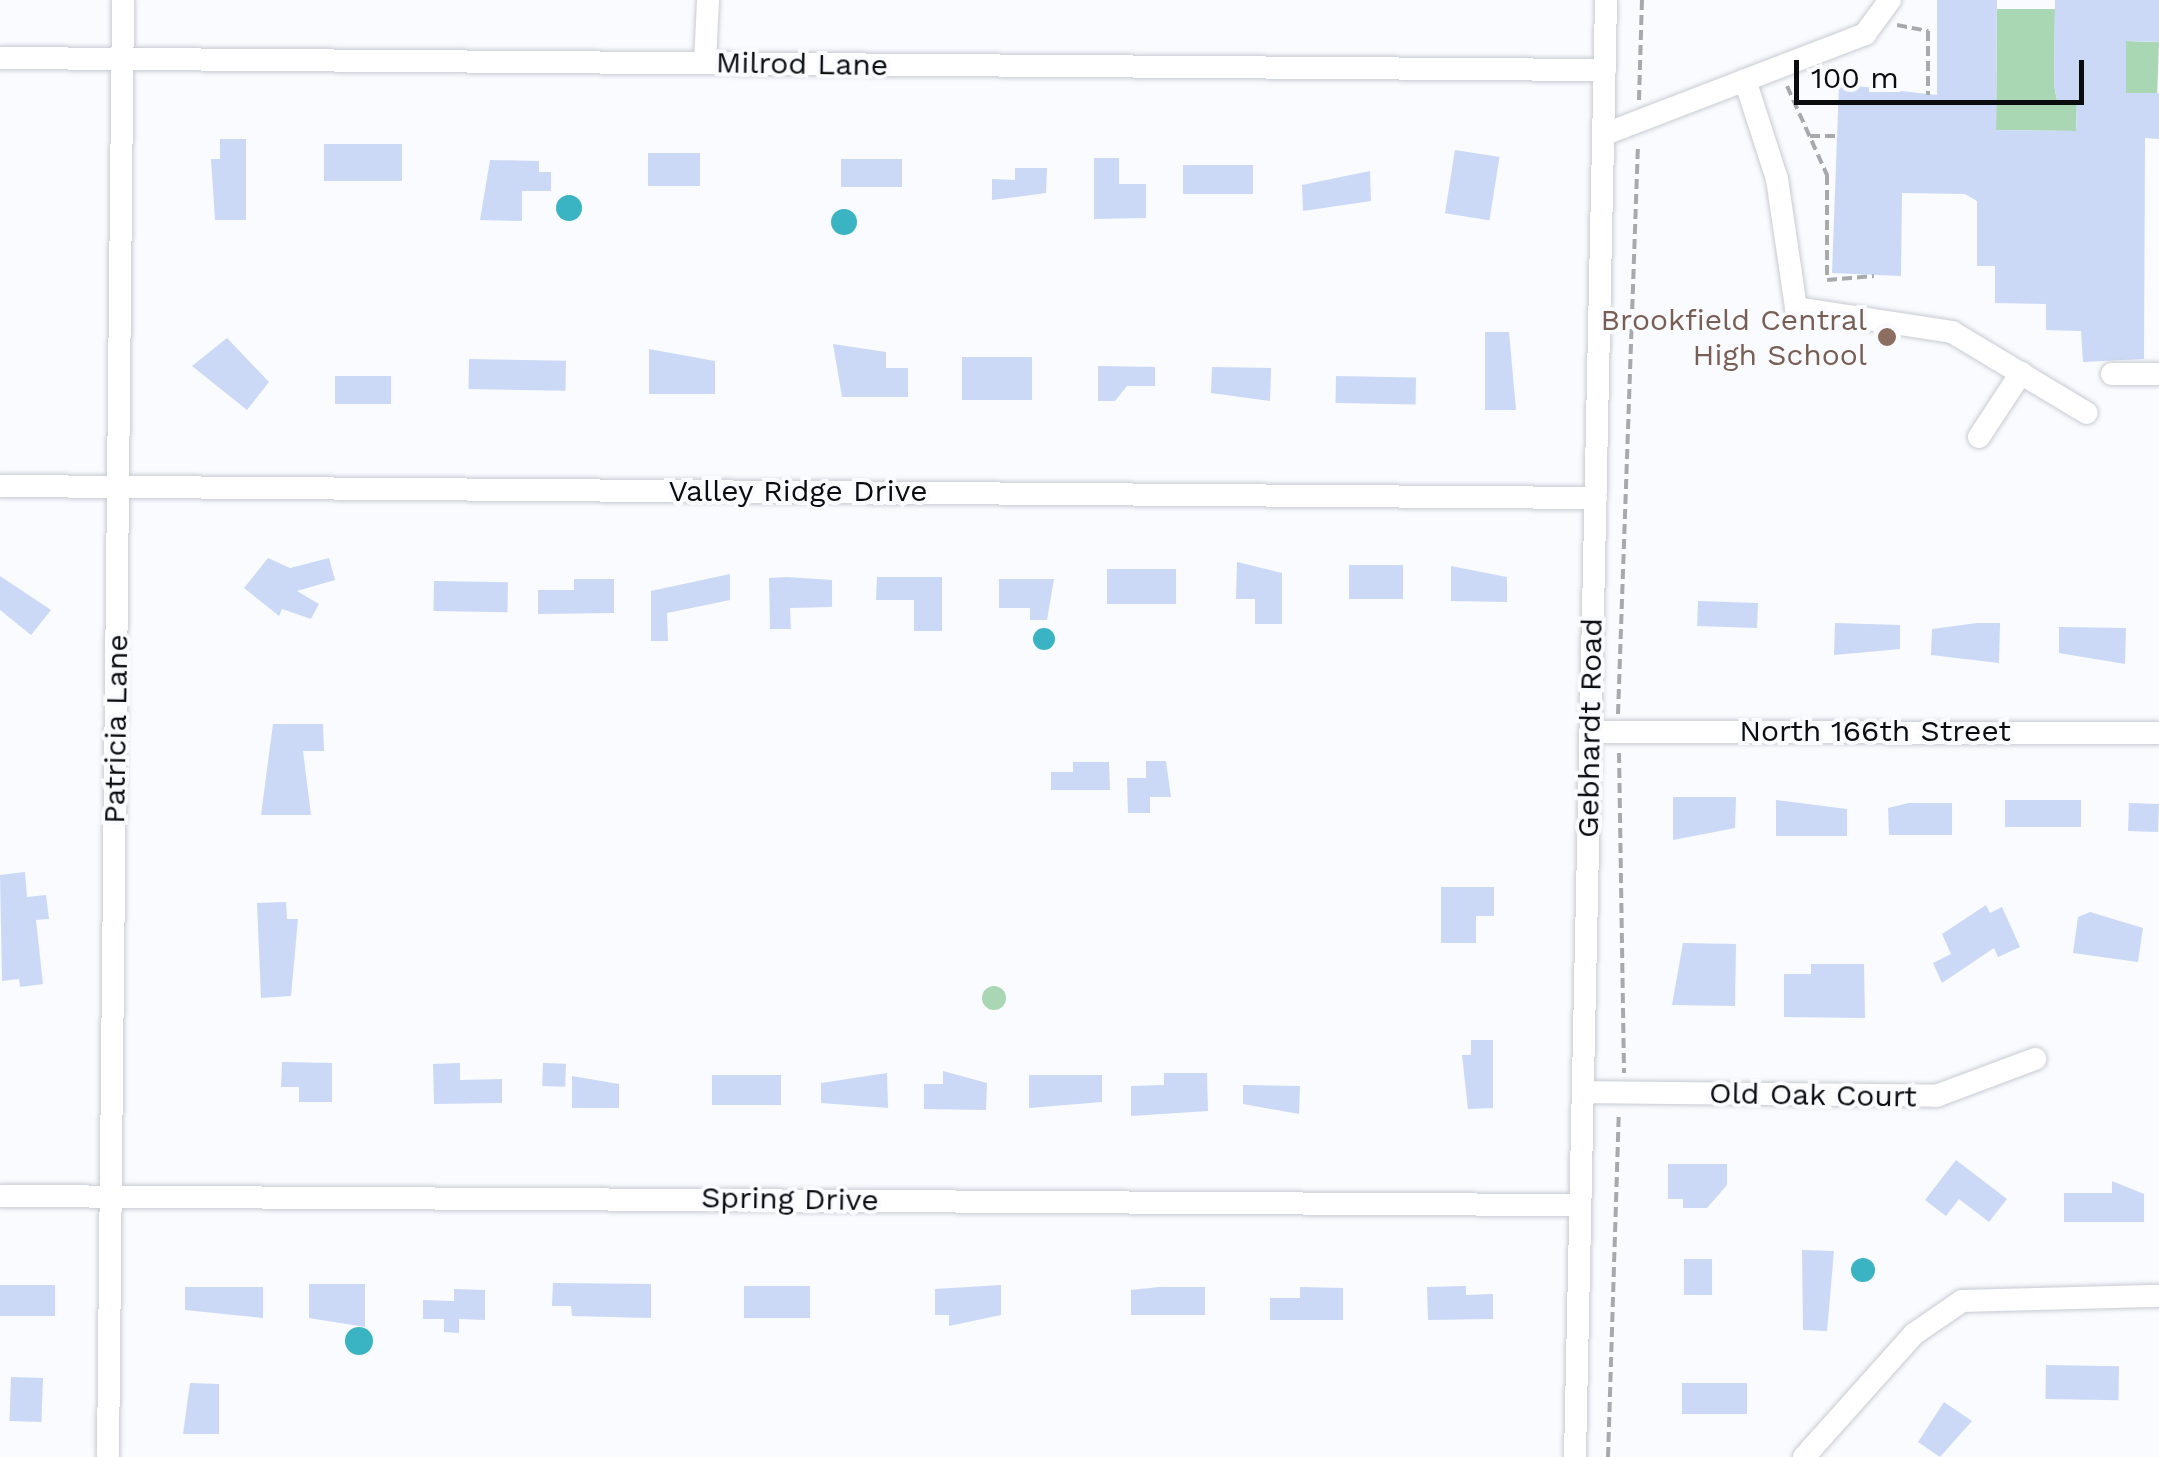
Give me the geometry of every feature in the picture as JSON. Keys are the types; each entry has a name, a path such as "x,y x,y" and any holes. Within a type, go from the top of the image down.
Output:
{"street":[{"name":"Patricia Lane","path":"108,1457 123,0"},
{"path":"705,62 708,0"},
{"name":"Gebhardt Road","path":"1576,1457 1606,0"},
{"path":"1605,134 1749,94 1865,34 1890,0"},
{"name":"Milrod Lane","path":"0,58 1605,70"},
{"path":"1749,94 1780,191 1784,276 1796,308 1936,326 2087,413"},
{"path":"1978,437 2021,373"},
{"path":"2112,374 2159,374"},
{"name":"Valley Ridge Drive","path":"0,486 1596,498"},
{"name":"North 166th Street","path":"1590,732 2159,733"},
{"name":"Old Oak Court","path":"1583,1092 1936,1096 2035,1059"},
{"name":"Spring Drive","path":"0,1196 1580,1205"},
{"path":"1804,1457 1914,1334 1962,1301 2159,1296"}],"path":[{"path":"1898,26 1928,31 1928,95"},
{"path":"1785,82 1828,175 1826,280 1874,276"},
{"path":"1810,136 1838,136"}],"green space":[{"path":"1997,9 2055,9 2054,85 2057,100 2077,100 2076,131 1996,130"},
{"path":"2126,41 2159,42 2157,94 2124,93"},
{"path":"994,986 1006,998 994,1010 982,998"}],"water":[{"path":"569,195 578,199 582,208 578,217 569,221 560,217 556,208 560,199"},
{"path":"844,209 853,213 857,222 853,231 844,235 835,231 831,222 835,213"},
{"path":"1044,628 1052,631 1052,647 1044,650 1036,647 1033,639 1036,631"},
{"path":"1863,1258 1872,1261 1872,1279 1863,1282 1854,1279 1851,1270 1854,1261"},
{"path":"359,1327 369,1331 373,1341 369,1351 359,1355 349,1351 345,1341 349,1331"}],"building":[{"path":"1937,0 1997,0 1996,130 2076,131 2077,100 2057,100 2054,85 2055,0 2159,0 2159,42 2126,41 2126,93 2159,93 2159,139 2145,138 2144,359 2083,362 2081,331 2046,330 2046,304 1995,303 1995,266 1977,266 1977,201 1965,194 1902,193 1901,276 1832,273 1839,84 1937,95"},
{"path":"220,139 246,139 246,220 215,220 211,159 220,159"},
{"path":"324,144 402,144 402,181 324,181"},
{"path":"1455,150 1499,157 1489,220 1445,213"},
{"path":"648,153 700,153 700,186 648,186"},
{"path":"1094,158 1119,158 1119,184 1146,184 1146,218 1094,219"},
{"path":"841,159 902,159 902,187 841,187"},
{"path":"490,160 539,161 539,172 551,172 551,191 522,191 522,221 480,220"},
{"path":"1183,165 1253,165 1253,194 1183,194"},
{"path":"1015,168 1047,168 1046,193 992,200 992,179 1015,180"},
{"path":"1370,171 1371,201 1303,211 1302,185"},
{"path":"1485,332 1509,332 1516,410 1485,410"},
{"path":"227,338 269,382 247,410 192,366"},
{"path":"833,344 886,352 886,368 908,368 908,397 842,397"},
{"path":"649,349 715,361 715,394 649,394"},
{"path":"962,357 1032,357 1032,400 962,400"},
{"path":"469,359 566,361 565,391 468,389"},
{"path":"1098,366 1155,367 1155,386 1127,386 1115,401 1098,401"},
{"path":"1212,367 1271,368 1270,401 1211,393"},
{"path":"335,376 391,376 391,404 335,404"},
{"path":"1336,376 1416,377 1416,404 1336,403"},
{"path":"268,558 290,568 329,558 335,580 297,591 319,604 311,619 282,609 279,616 244,588"},
{"path":"1237,562 1282,573 1282,624 1255,624 1255,599 1236,599"},
{"path":"1349,565 1403,565 1403,599 1349,599"},
{"path":"1451,566 1507,577 1507,602 1451,601"},
{"path":"1107,569 1176,569 1176,604 1107,604"},
{"path":"730,574 730,600 667,613 668,641 651,641 651,591"},
{"path":"0,576 51,610 31,635 0,610"},
{"path":"877,577 942,577 942,631 914,631 914,600 876,600"},
{"path":"769,578 832,580 832,607 790,608 791,629 770,629"},
{"path":"574,579 614,579 614,613 538,614 538,590 574,590"},
{"path":"999,579 1054,579 1047,620 1030,620 1030,608 999,608"},
{"path":"434,581 508,582 507,612 433,611"},
{"path":"1698,601 1758,603 1757,628 1697,626"},
{"path":"1835,623 1900,625 1900,649 1834,655"},
{"path":"2000,623 1999,663 1931,655 1932,629"},
{"path":"2059,627 2126,628 2125,664 2059,653"},
{"path":"273,724 323,724 324,751 303,751 311,815 261,815"},
{"path":"1146,761 1166,761 1171,797 1150,797 1150,813 1128,813 1127,778 1146,778"},
{"path":"1073,762 1109,762 1110,790 1051,790 1051,772 1073,772"},
{"path":"1673,797 1736,797 1735,828 1673,840"},
{"path":"1776,800 1847,809 1847,836 1776,836"},
{"path":"2005,800 2081,800 2081,827 2005,827"},
{"path":"1909,803 1952,803 1952,835 1889,835 1888,808"},
{"path":"2129,803 2159,804 2158,832 2128,831"},
{"path":"25,872 27,897 46,895 49,919 36,920 43,984 20,987 19,979 2,981 0,875"},
{"path":"1441,887 1494,887 1494,916 1476,916 1476,943 1441,943"},
{"path":"286,902 287,919 298,919 291,996 261,998 257,903"},
{"path":"1986,905 1990,913 2002,907 2020,947 1998,957 1994,948 1942,983 1933,963 1951,954 1942,934"},
{"path":"2090,912 2143,928 2138,962 2073,953 2078,917"},
{"path":"1683,943 1736,944 1735,1006 1672,1005"},
{"path":"1811,964 1864,964 1865,1018 1784,1017 1784,974 1811,974"},
{"path":"1471,1040 1493,1040 1493,1108 1468,1109 1462,1055 1471,1055"},
{"path":"282,1062 332,1063 332,1102 299,1102 299,1087 281,1087"},
{"path":"460,1063 460,1080 502,1079 502,1103 434,1104 433,1064"},
{"path":"543,1063 566,1064 565,1087 542,1086"},
{"path":"943,1071 987,1083 986,1110 924,1109 924,1084 943,1084"},
{"path":"887,1073 888,1108 821,1103 821,1083"},
{"path":"1164,1073 1207,1073 1208,1111 1131,1116 1131,1086 1164,1085"},
{"path":"712,1075 781,1075 781,1105 712,1105"},
{"path":"1029,1075 1102,1075 1102,1102 1029,1108"},
{"path":"572,1076 619,1084 619,1108 572,1108"},
{"path":"1243,1085 1300,1086 1299,1114 1243,1104"},
{"path":"1956,1160 2007,1199 1989,1222 1959,1199 1946,1216 1925,1200"},
{"path":"1668,1164 1727,1164 1727,1185 1707,1208 1683,1208 1683,1199 1668,1199"},
{"path":"2112,1181 2144,1194 2144,1222 2064,1222 2064,1193 2112,1193"},
{"path":"1802,1250 1834,1251 1827,1331 1803,1330"},
{"path":"1684,1259 1712,1259 1712,1295 1684,1295"},
{"path":"553,1283 651,1284 651,1318 572,1316 571,1306 552,1306"},
{"path":"309,1284 365,1284 365,1327 309,1318"},
{"path":"0,1285 55,1285 55,1316 0,1316"},
{"path":"1001,1285 1001,1315 949,1326 949,1315 935,1315 935,1289"},
{"path":"744,1286 810,1286 810,1318 744,1318"},
{"path":"1466,1286 1466,1295 1493,1294 1493,1319 1428,1320 1427,1287"},
{"path":"185,1287 263,1287 263,1318 185,1310"},
{"path":"1205,1287 1205,1315 1131,1315 1131,1290"},
{"path":"1300,1287 1343,1288 1343,1320 1270,1320 1270,1298 1300,1298"},
{"path":"454,1289 485,1290 485,1320 459,1319 459,1333 444,1332 444,1319 423,1319 423,1300 454,1301"},
{"path":"2046,1365 2119,1366 2118,1400 2045,1399"},
{"path":"11,1377 43,1378 41,1422 9,1421"},
{"path":"190,1383 219,1384 219,1434 183,1434"},
{"path":"1682,1383 1747,1383 1747,1414 1682,1414"},
{"path":"1944,1402 1972,1421 1940,1457 1918,1442"}],"place":[{"name":"Brookfield Central High School","path":"1887,337"}]}
